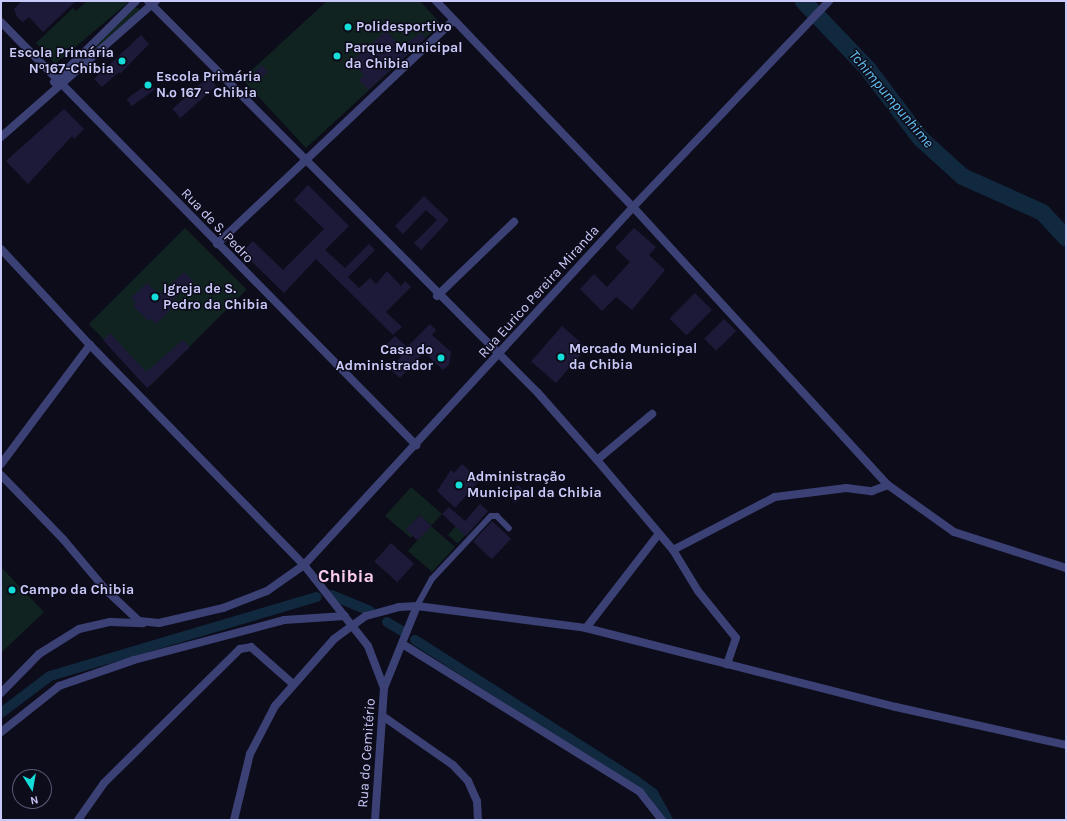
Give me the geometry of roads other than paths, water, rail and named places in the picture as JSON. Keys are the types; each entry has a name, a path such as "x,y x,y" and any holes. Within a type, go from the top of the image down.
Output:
{"street":[{"path":"52,91 55,77 136,1"},
{"path":"436,1 632,207 888,485 954,532 1066,568"},
{"name":"Rua Eurico Pereira Miranda","path":"1,693 39,654 79,629 110,622 148,623 223,608 267,592 304,565 499,356 632,207 829,1"},
{"path":"1,137 52,91 64,86 152,2 437,296 499,356 597,460 658,535 673,550 698,592 736,638 727,664"},
{"path":"217,244 304,160 454,20"},
{"name":"Rua de S. Pedro","path":"1,22 217,244 416,445"},
{"path":"437,296 514,222"},
{"path":"1,249 90,345 304,565 353,625 368,646 384,688"},
{"path":"1,464 90,345"},
{"path":"597,460 652,414"},
{"path":"1,475 63,539 120,604 148,623"},
{"path":"673,550 775,496 846,488 872,490 888,485"},
{"path":"586,628 658,535"},
{"path":"384,688 404,645 417,606"},
{"path":"234,820 250,754 262,727 293,684 334,639 353,625 382,610 417,606 586,628 727,664 1066,745"},
{"path":"1,732 59,686 134,660 284,620 345,616"},
{"path":"404,645 640,792 662,820"},
{"path":"78,820 109,777 240,649 251,647 293,684"},
{"name":"Rua do Cemitério","path":"375,820 384,717 384,688"},
{"path":"384,717 453,766 468,781 477,801 478,820"}],"lane":[{"path":"417,606 432,579 491,516 497,516 509,528"}],"waterway":[{"name":"Tchimpumpunhime","path":"803,1 867,68 920,138 962,176 1042,212 1066,238"},
{"path":"331,595 370,611"},
{"path":"1,713 50,676 317,597"},
{"path":"387,622 402,631"},
{"path":"415,640 635,780 653,793 668,820"}],"place":[{"name":"Polidesportivo","path":"348,27"},
{"name":"Parque Municipal da Chibia","path":"337,56"},
{"name":"Escola Primária N⁰167-Chibia","path":"122,61"},
{"name":"Escola Primária N.º 167 - Chibia","path":"148,85"},
{"name":"Igreja de S. Pedro da Chibia","path":"155,297"},
{"name":"Mercado Municipal da Chibia","path":"561,357"},
{"name":"Casa do Administrador","path":"441,358"},
{"name":"Administração Municipal da Chibia","path":"459,485"},
{"name":"Campo da Chibia","path":"12,590"}],"district":[{"name":"Chibia","path":"346,576"}]}
